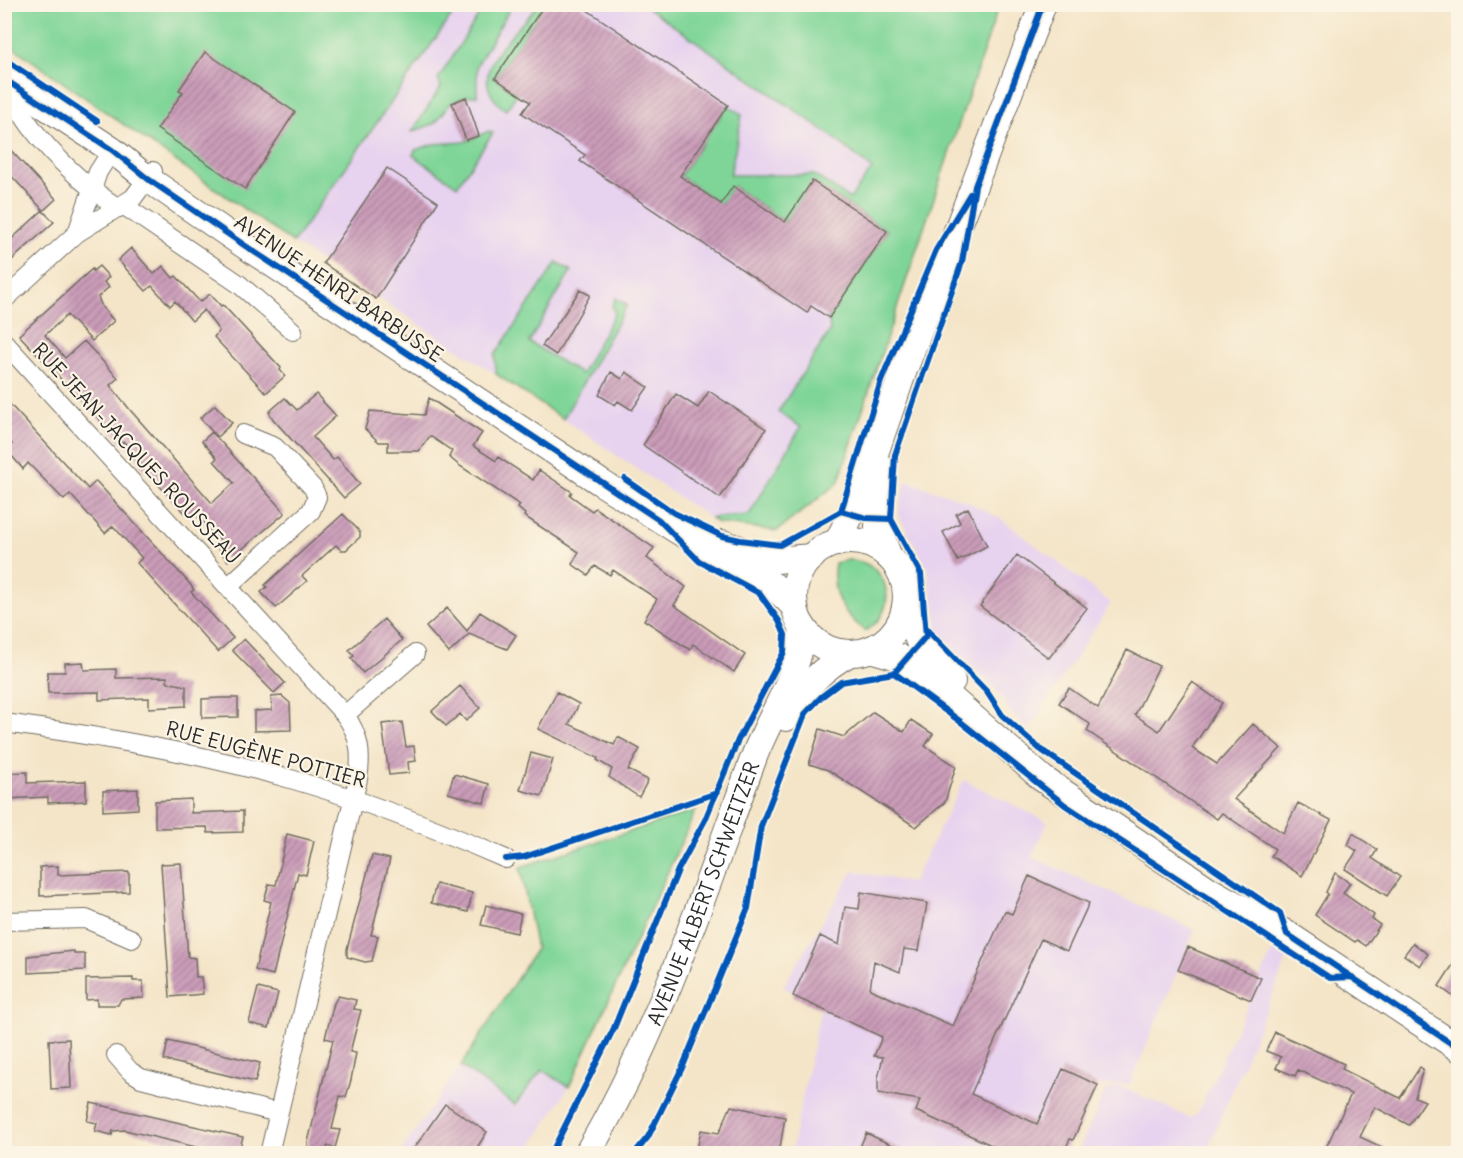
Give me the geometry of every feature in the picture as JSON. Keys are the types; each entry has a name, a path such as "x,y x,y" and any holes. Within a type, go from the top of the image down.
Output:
{"street":[{"path":"837,543 853,514 908,360 1043,4"},
{"path":"6,80 24,117 92,191 121,207 239,284 293,331"},
{"name":"AVENUE HENRI BARBUSSE","path":"6,80 151,175 636,505 721,558 774,586 799,617"},
{"path":"77,233 100,167 112,150"},
{"path":"4,300 77,233 133,198 151,175"},
{"name":"AVENUE HENRI BARBUSSE","path":"151,175 257,232 710,536 766,558 784,560 812,557"},
{"name":"RUE JEAN-JACQUES ROUSSEAU","path":"4,342 229,586 311,511 317,497 313,488 275,447 243,434"},
{"path":"860,651 884,642 895,631 905,607 906,592 903,577 889,557 879,534 877,518 883,435"},
{"path":"889,557 867,544 837,543 812,557 798,577 799,617 821,644 898,657 919,670 1048,783 1209,890 1287,934 1458,1048"},
{"path":"229,586 345,715 356,732 360,751 353,800 269,1154"},
{"path":"905,607 916,636 935,663 1031,752 1235,893 1287,934"},
{"name":"AVENUE ALBERT SCHWEITZER","path":"586,1154 654,1020 762,736 795,672 799,617"},
{"name":"AVENUE ALBERT SCHWEITZER","path":"601,1154 661,1032 782,726 797,700 833,662 860,651"},
{"path":"345,715 415,654"},
{"name":"RUE EUGÈNE POTTIER","path":"4,723 178,752 255,770 353,800 506,859"},
{"path":"4,921 86,919 132,939"},
{"path":"116,1055 130,1071 141,1078 278,1113"}],"shaded area":[{"path":"459,4 644,5 833,137 926,215 838,483 777,531 717,523 496,374 293,243"},
{"path":"906,481 966,501 1001,519 1111,603 1029,729 1010,712 996,689 940,635 927,567 898,514"},
{"path":"964,780 1048,822 1031,857 1195,930 1130,1084 1098,1085 1064,1153 791,1153 821,1006 783,987 853,871 912,883"},
{"path":"1275,946 1288,957 1206,1153 1077,1154 1106,1090 1119,1086 1190,1118 1198,1113"},
{"path":"461,1066 515,1105 542,1069 569,1087 527,1153 399,1154"}],"green space":[{"path":"4,5 459,5 293,243 14,48 5,38"},
{"path":"485,5 512,5 477,65 477,96 467,96 451,103 435,123 412,132 441,87 438,79"},
{"path":"538,5 545,5 495,78 517,94 506,110 493,97 488,83 489,69 505,42"},
{"path":"644,5 999,5 838,483 777,531 717,523 711,518 749,515 801,427 778,412 830,331 829,318 887,231 813,182 785,222 733,186 721,204 680,176 728,105 742,115 730,175 814,175 850,199 872,169 833,137"},
{"path":"489,131 493,133 457,186 413,155 415,150 433,144 464,142"},
{"path":"557,262 571,271 529,342 581,374 615,313 612,306 616,298 627,305 563,419 496,374 495,355"},
{"path":"848,560 862,562 873,568 881,577 886,588 887,600 883,612 865,631 844,610 836,594 835,563"},
{"path":"696,810 569,1087 542,1070 515,1105 461,1066 536,949 520,867"}],"building":[{"path":"545,4 578,4 728,105 680,176 721,204 733,186 785,222 812,181 887,231 829,318 811,306 807,313 580,161 585,155 522,113 530,102 495,78"},
{"path":"205,52 295,112 245,189 157,129 183,92 179,90"},
{"path":"466,97 479,136 466,140 452,103"},
{"path":"4,143 56,199 43,211 54,222 4,267 4,246 43,210 4,168"},
{"path":"387,168 438,202 376,299 323,263"},
{"path":"131,248 154,274 163,266 173,278 176,276 200,302 210,294 281,368 285,376 266,393 214,337 219,331 204,310 192,321 175,301 170,306 152,286 146,291 118,260"},
{"path":"99,266 109,277 104,282 109,287 98,297 102,307 114,321 92,341 67,315 45,335 65,358 84,341 118,378 110,385 212,503 234,483 214,461 217,458 202,441 212,432 285,513 228,561 218,549 224,545 203,521 195,513 191,517 184,512 139,464 141,462 124,442 122,443 19,335 92,269 93,271"},
{"path":"580,290 590,295 556,355 542,346"},
{"path":"611,372 622,379 626,372 648,387 632,410 618,401 615,405 599,395"},
{"path":"709,391 766,429 720,498 643,445 676,394 698,408"},
{"path":"316,394 336,416 313,437 333,460 337,457 360,484 344,498 269,412 285,398 297,410"},
{"path":"4,398 88,489 96,481 190,584 194,590 191,592 233,638 218,652 137,563 142,558 113,526 105,533 70,494 64,500 28,463 23,469 6,449 12,444 4,436"},
{"path":"429,398 482,433 473,446 496,461 498,457 533,480 539,470 572,492 570,495 592,511 595,508 654,548 647,558 686,587 674,605 745,655 734,672 693,644 690,650 644,620 657,599 613,570 610,575 595,566 588,575 572,564 579,552 524,516 525,514 518,508 520,505 460,466 449,457 452,451 430,436 419,451 388,451 388,442 379,442 365,429 370,411 424,415"},
{"path":"215,405 232,423 217,437 200,418"},
{"path":"968,508 987,546 958,561 943,532 960,523 956,514"},
{"path":"343,514 360,532 360,537 346,550 341,550 336,545 302,576 307,581 276,608 261,592 267,587 265,585"},
{"path":"1017,555 1087,608 1049,658 980,606"},
{"path":"447,608 467,631 480,612 516,635 507,649 469,634 449,653 426,627"},
{"path":"384,619 402,640 363,673 351,658 354,656 349,650"},
{"path":"244,639 285,683 274,693 232,650"},
{"path":"1127,650 1159,666 1135,715 1159,731 1192,682 1222,703 1192,748 1217,764 1253,724 1281,748 1234,799 1283,833 1298,803 1331,820 1302,876 1271,856 1275,849 1222,813 1217,819 1087,731 1090,724 1059,703 1069,688 1098,708"},
{"path":"83,662 84,670 116,669 116,678 167,677 167,682 186,686 186,706 149,708 149,698 99,700 99,692 48,693 47,672 65,672 65,663"},
{"path":"460,686 480,708 466,721 460,714 446,726 432,711"},
{"path":"557,692 579,704 569,724 614,745 618,737 640,749 628,770 648,780 639,797 609,777 612,769 597,760 598,758 538,729"},
{"path":"282,696 290,703 291,730 254,731 254,711 272,710 271,697"},
{"path":"238,698 238,717 202,718 202,699"},
{"path":"873,712 904,732 911,720 933,734 925,746 956,766 945,802 916,827 828,770 809,764 820,729 844,737"},
{"path":"402,722 406,747 414,746 416,761 408,762 409,773 389,775 382,724"},
{"path":"531,753 553,759 542,796 520,790"},
{"path":"27,772 27,783 86,781 86,801 48,803 48,797 4,799 4,773"},
{"path":"454,774 489,784 484,803 448,793"},
{"path":"138,789 138,809 103,811 103,791"},
{"path":"191,799 191,813 243,811 243,832 208,833 207,827 155,828 155,801"},
{"path":"1353,833 1377,850 1372,858 1400,877 1387,896 1345,869 1357,851 1348,845"},
{"path":"287,834 314,841 306,875 298,873 273,975 255,970 271,902 264,900 269,884 276,885"},
{"path":"372,855 390,859 371,935 378,936 372,961 365,962 347,957 347,949"},
{"path":"181,863 188,957 195,958 196,977 201,977 203,994 170,997 161,864"},
{"path":"58,866 58,875 129,872 129,892 40,896 40,867"},
{"path":"1335,873 1350,883 1343,893 1374,915 1372,919 1380,925 1366,946 1357,940 1355,942 1315,915 1328,894 1326,892"},
{"path":"1029,876 1089,903 1067,951 1041,939 971,1094 1037,1124 1063,1069 1098,1085 1073,1140 1070,1139 1063,1154 1011,1154 916,1111 920,1100 878,1093 878,1078 883,1057 874,1056 882,1037 793,996 820,936 839,945 845,907 859,909 861,892 927,903 919,951 904,949 900,972 874,961 870,989 953,1026 1005,911 1012,914"},
{"path":"436,884 472,893 468,912 431,903"},
{"path":"486,905 521,914 517,933 481,925"},
{"path":"1413,943 1428,954 1420,966 1404,955"},
{"path":"1188,947 1261,978 1251,1000 1178,970"},
{"path":"74,951 74,954 85,954 85,970 28,973 28,956"},
{"path":"1458,957 1458,1000 1439,986"},
{"path":"133,978 133,981 143,981 144,998 121,999 118,1005 97,1005 97,999 86,1000 86,979"},
{"path":"258,988 278,993 269,1028 249,1023"},
{"path":"338,996 356,1000 354,1009 361,1010 350,1052 356,1053 351,1080 346,1097 340,1096 332,1129 340,1130 335,1148 328,1146 324,1154 308,1150 308,1142 333,1040 325,1038"},
{"path":"1275,1032 1344,1064 1342,1069 1400,1098 1420,1067 1423,1069 1415,1097 1425,1101 1409,1125 1375,1107 1360,1137 1397,1154 1323,1154 1351,1094 1298,1070 1295,1076 1276,1068 1281,1057 1266,1051"},
{"path":"69,1039 71,1088 51,1089 49,1040"},
{"path":"168,1041 260,1063 255,1082 164,1060"},
{"path":"91,1103 243,1137 238,1154 225,1154 125,1130 113,1131 112,1135 95,1131 97,1123 87,1121"},
{"path":"445,1104 487,1132 473,1154 410,1154"},
{"path":"731,1106 785,1117 779,1154 696,1154 701,1130 719,1133"},
{"path":"866,1133 911,1154 857,1154"}],"cycle path":[{"path":"634,1154 648,1137 683,1066 748,908 761,826 805,714 821,697 841,682 894,673 926,636 921,574 891,519 895,455 962,262 975,186 1043,4"},
{"path":"4,59 97,121"},
{"path":"4,79 112,150 148,179 244,245 659,520 699,561 759,593 779,621 785,635 784,652 738,740 705,820 678,870 614,1028 551,1154"},
{"path":"841,511 881,381 936,250 970,194"},
{"path":"625,479 674,513 722,536 740,540 780,545 841,511 866,518 891,519"},
{"path":"927,630 987,692 1002,715 1040,749 1280,913 1287,934 1458,1048"},
{"path":"894,673 961,722 1065,805 1330,978 1352,977"},
{"path":"506,859 524,857 714,794"}]}
